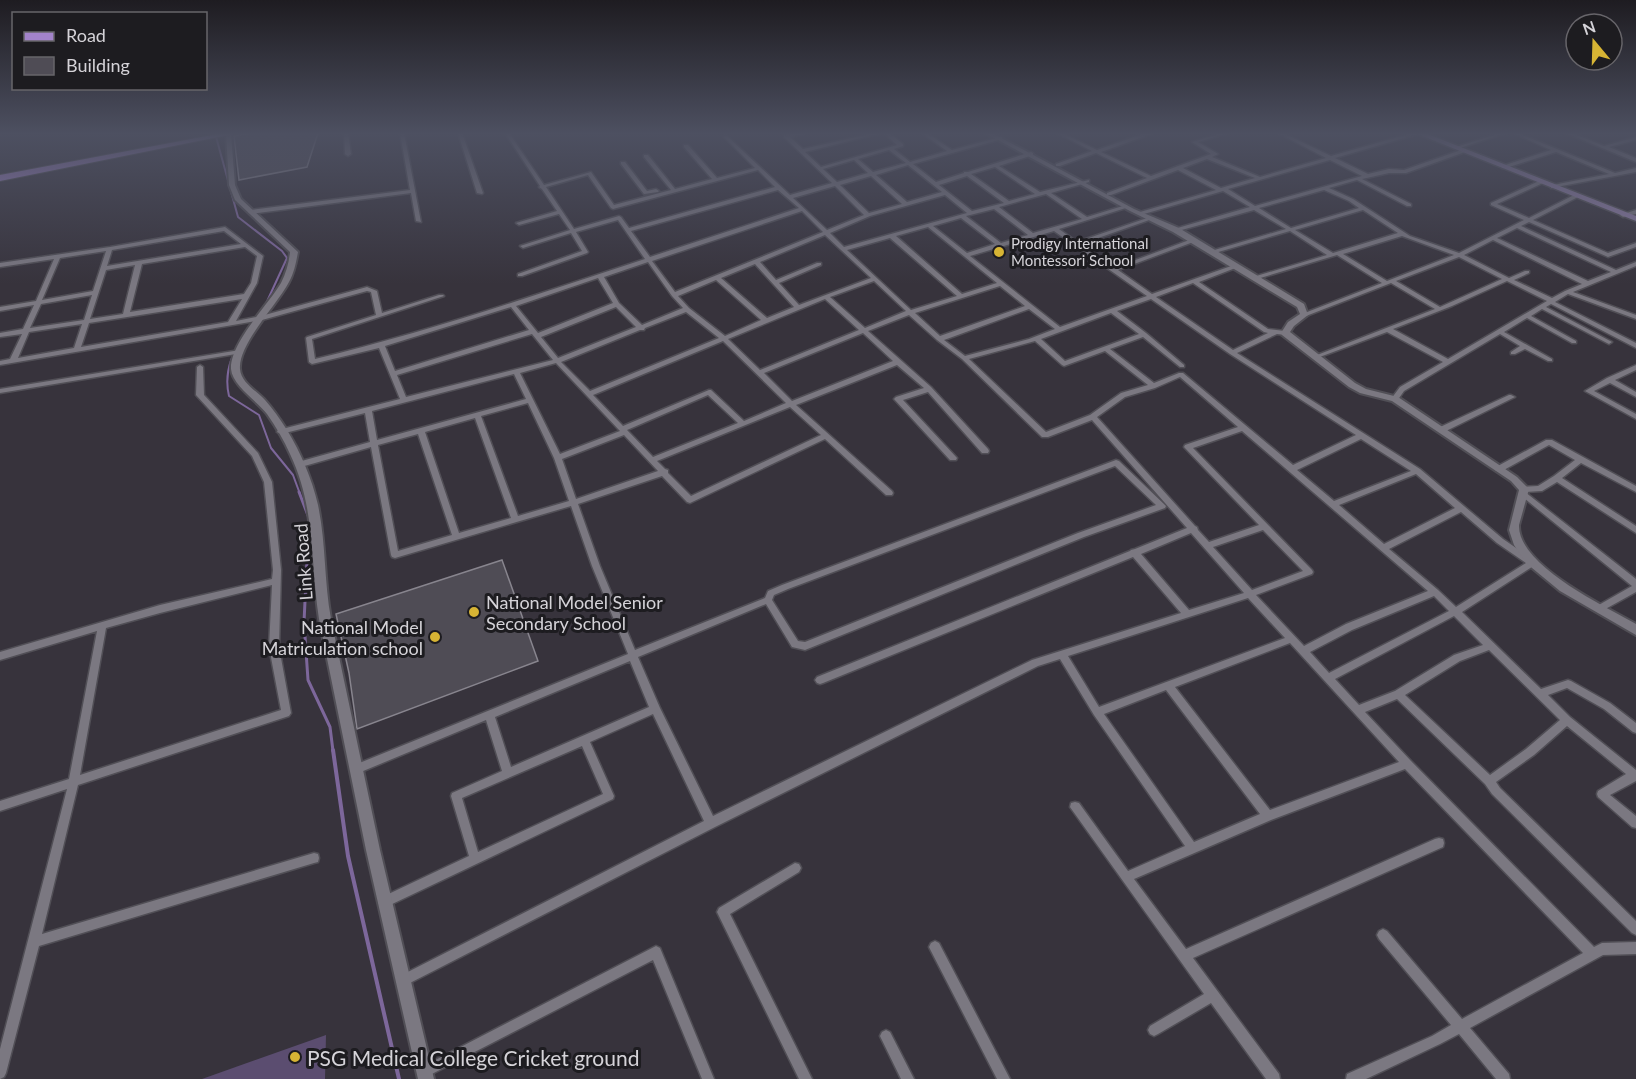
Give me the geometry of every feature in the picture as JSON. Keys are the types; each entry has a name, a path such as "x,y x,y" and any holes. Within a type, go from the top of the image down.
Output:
{"main road":[{"path":"1544,183 1636,219"}],"street":[{"path":"0,391 235,353 279,292 295,259 294,252 238,200 232,183"},
{"path":"411,183 418,221"},
{"path":"477,183 480,193"},
{"path":"520,275 585,252 540,183"},
{"path":"542,187 554,183"},
{"path":"596,183 674,295 687,309 724,339 825,436 889,493"},
{"path":"639,183 646,193 700,183"},
{"path":"668,183 672,189"},
{"path":"775,183 939,339 964,358 1045,435 1093,417 1123,395 1181,374 1435,591 1539,694 1634,776 1602,794 1636,823"},
{"path":"883,183 906,204"},
{"path":"980,183 1008,203"},
{"path":"1022,183 1039,194"},
{"path":"843,249 1076,183"},
{"path":"1088,183 1126,207 1142,213 1246,183"},
{"path":"1089,183 1194,240 1301,306 1304,315"},
{"path":"1110,194 1138,183"},
{"path":"1210,183 1256,207 1290,230 1440,309"},
{"path":"1176,230 1342,183"},
{"path":"1367,183 1409,205"},
{"path":"1538,183 1493,204 1608,255 1636,245"},
{"path":"1553,187 1570,183"},
{"path":"790,197 835,184 868,215"},
{"path":"935,184 971,213"},
{"path":"628,230 779,188"},
{"path":"1324,188 1364,208 1402,234 1458,255 1636,346"},
{"path":"612,207 672,189"},
{"path":"250,212 412,191"},
{"path":"674,295 825,231 868,215 946,192"},
{"path":"1047,192 1086,219"},
{"path":"1285,333 1291,324 1304,315 1458,255 1576,196"},
{"path":"995,207 1032,235"},
{"path":"966,255 1126,207"},
{"path":"1213,252 1364,208"},
{"path":"441,296 309,338 312,362 381,345 512,305 803,209"},
{"path":"519,223 559,212"},
{"path":"1623,215 1636,212"},
{"path":"962,216 1000,245"},
{"path":"523,246 619,218"},
{"path":"1076,244 1152,218"},
{"path":"930,226 1060,330"},
{"path":"1517,226 1616,272"},
{"path":"1054,228 1232,353 1417,471 1500,541 1636,630"},
{"path":"0,265 225,229 260,256 254,283 231,323"},
{"path":"1255,278 1402,234"},
{"path":"892,236 960,295"},
{"path":"1493,238 1588,284"},
{"path":"1113,270 1194,240"},
{"path":"103,269 246,245"},
{"path":"77,350 110,249"},
{"path":"13,361 58,256"},
{"path":"756,261 798,308"},
{"path":"126,316 139,263"},
{"path":"775,283 819,264"},
{"path":"1395,399 1402,389 1567,292 1636,264"},
{"path":"964,358 1060,330 1236,266"},
{"path":"1315,357 1389,330 1527,272"},
{"path":"600,276 617,304 642,329"},
{"path":"717,277 766,321"},
{"path":"589,394 826,296 875,279"},
{"path":"1194,281 1266,332 1285,333 1363,391 1395,399 1499,469 1636,586 1600,608"},
{"path":"759,373 910,312 1001,284"},
{"path":"0,363 258,319 367,289 374,291 379,315"},
{"path":"1567,292 1636,317"},
{"path":"0,309 95,293"},
{"path":"0,335 246,296"},
{"path":"826,296 929,389 985,451"},
{"path":"393,374 535,334 617,304"},
{"path":"512,305 557,361 690,500 825,436"},
{"path":"939,339 1030,307"},
{"path":"1542,307 1609,342"},
{"path":"281,432 557,361 642,329 687,309"},
{"path":"1112,311 1182,366"},
{"path":"1527,316 1574,342"},
{"path":"1389,330 1449,362"},
{"path":"1500,332 1550,360"},
{"path":"1232,353 1274,333"},
{"path":"1036,338 1065,364 1144,334"},
{"path":"381,345 404,400"},
{"path":"1513,353 1525,346"},
{"path":"1106,349 1153,386"},
{"name":"Link Road","path":"235,353 237,376 264,405 301,464 317,515 321,604 401,981 425,1075"},
{"path":"653,460 898,362"},
{"path":"0,806 74,780 286,713 274,647 276,581 274,525 268,482 255,455 200,395 200,367"},
{"path":"1635,368 1589,391 1636,417"},
{"path":"516,371 558,458 596,566 655,709 711,823"},
{"path":"1609,380 1636,395"},
{"path":"929,389 898,399 953,458"},
{"path":"558,458 625,431 709,392 743,424"},
{"path":"1441,430 1511,397"},
{"path":"301,464 531,400"},
{"path":"368,411 395,555 575,502 665,472"},
{"path":"477,415 515,519"},
{"path":"1093,417 1209,545 1250,594 1407,764 1592,954"},
{"path":"401,981 711,823 1035,663 1186,612 1250,594 1309,572 1188,447 1244,428"},
{"path":"422,431 456,536"},
{"path":"1292,469 1362,435"},
{"path":"1499,469 1549,442 1636,489"},
{"path":"1524,491 1539,489 1581,459"},
{"path":"356,769 768,600 771,593 785,587 1116,463 1162,507 1081,536 805,646 795,644 768,600"},
{"path":"1334,504 1417,471"},
{"path":"1557,478 1636,530"},
{"path":"1524,491 1514,528 1518,546 1532,563"},
{"path":"1383,548 1462,508"},
{"path":"1209,545 1265,526"},
{"path":"820,680 1194,529"},
{"path":"1134,552 1186,612"},
{"path":"1328,678 1455,612 1532,563"},
{"path":"0,657 160,609 276,581"},
{"path":"1304,651 1349,627 1435,591"},
{"path":"0,1073 74,780 102,627"},
{"path":"1097,712 1169,687 1291,639"},
{"path":"1358,710 1398,694 1457,658 1490,646"},
{"path":"1062,655 1097,712 1192,848"},
{"path":"1539,694 1568,684 1606,706 1636,729"},
{"path":"1169,687 1268,816"},
{"path":"1398,694 1490,781 1496,791 1636,929"},
{"path":"475,859 456,796 655,709"},
{"path":"489,714 508,773"},
{"path":"1490,781 1530,752 1567,720"},
{"path":"384,902 609,796 584,740"},
{"path":"1126,877 1268,816 1407,764"},
{"path":"1075,807 1274,1079"},
{"path":"1184,956 1438,843"},
{"path":"34,942 314,858"},
{"path":"795,868 723,912 806,1079"},
{"path":"1383,935 1504,1079"},
{"path":"934,947 1004,1079"},
{"path":"1352,1079 1459,1028 1602,949 1636,948"},
{"path":"425,1075 656,952 708,1079"},
{"path":"1154,1030 1212,996"},
{"path":"886,1036 908,1079"}],"shaded area":[{"name":"PSG Medical College Cricket ground","path":"326,1035 325,1079 202,1079"}],"building":[{"name":"National Model Senior Secondary School","path":"502,560 538,661 357,729 349,673 336,614"}],"waterway":[{"path":"229,183 238,217 282,251 287,258 264,308"},
{"path":"243,338 229,366 227,381 229,396 259,415 271,448 293,475 300,494"},
{"path":"299,492 309,518 304,622 308,680 330,727 333,751"},
{"path":"333,750 348,856 399,1079"}],"place":[{"name":"Prodigy International Montessori School","path":"999,252"},
{"name":"National Model Senior Secondary School","path":"474,612"},
{"name":"National Model Matriculation school","path":"435,637"},
{"name":"PSG Medical College Cricket ground","path":"295,1057"}]}
